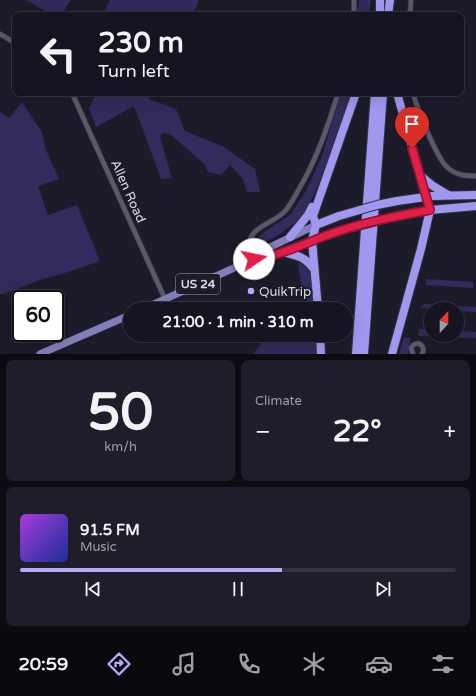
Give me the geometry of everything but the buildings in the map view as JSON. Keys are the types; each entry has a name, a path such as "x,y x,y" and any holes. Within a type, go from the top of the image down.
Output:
{"highway":[{"path":"389,12 391,0"},
{"path":"391,0 393,12"},
{"path":"377,12 380,1"},
{"path":"380,1 380,12"},
{"path":"317,302 312,240 316,225 313,216 355,96"},
{"path":"356,354 375,96"},
{"path":"364,354 383,96"},
{"path":"392,354 430,210 398,96"},
{"path":"420,175 433,186 448,195"},
{"path":"290,237 308,215 320,195"},
{"name":"US 24","path":"316,225 339,216 397,201 426,196 476,195"},
{"name":"US 24","path":"312,240 400,215 430,210 476,206"},
{"path":"426,228 441,209"},
{"path":"283,252 301,256 314,270"},
{"path":"320,342 321,354"}],"main road":[{"name":"US 24","path":"254,259 260,252 316,225"},
{"name":"US 24","path":"158,302 254,259 268,258 312,240"},
{"path":"40,354 123,318"}],"street":[{"path":"354,0 354,12"},
{"path":"410,0 410,12"},
{"path":"0,34 12,41"},
{"name":"Allen Road","path":"73,96 164,299"},
{"path":"254,259 250,244 252,236 260,228 281,215 290,204 308,174 322,143 337,96"},
{"path":"414,96 442,162 454,172 462,175 476,176"},
{"path":"412,354 411,348 417,343 423,347 424,350 422,354"}],"shaded area":[{"path":"26,0 70,0 64,12 47,12"},
{"path":"110,0 199,0 194,12 104,12"},
{"path":"359,0 371,0 369,12 357,12"},
{"path":"95,96 148,96 149,99 176,109 185,131 224,147 255,169 260,192 247,192 242,178 230,165 221,175 208,172 204,164 170,134 163,133 160,137 172,178 161,179 134,106 96,127 89,109"},
{"path":"340,96 350,96 328,159 309,206 300,218 289,227 270,240 258,244 257,239 260,235 290,215 306,191 322,156"},
{"path":"22,102 42,132 46,150 59,179 38,186 48,215 77,205 100,261 40,280 4,294 0,294 0,112 9,118"},
{"path":"298,262 309,268 311,277 313,302 303,302"},
{"path":"426,279 473,282 473,288 426,285"},
{"path":"464,306 476,307 476,312 464,311"},
{"path":"419,329 424,329 424,336 418,336"},
{"path":"464,331 476,332 476,338 464,338"},
{"path":"404,337 410,338 408,354 399,354"},
{"path":"262,342 316,342 317,354 253,354"}],"place":[{"name":"QuikTrip","path":"251,291"}],"route":[{"path":"254,259 268,258 335,232 377,220 430,210 412,148"}]}
